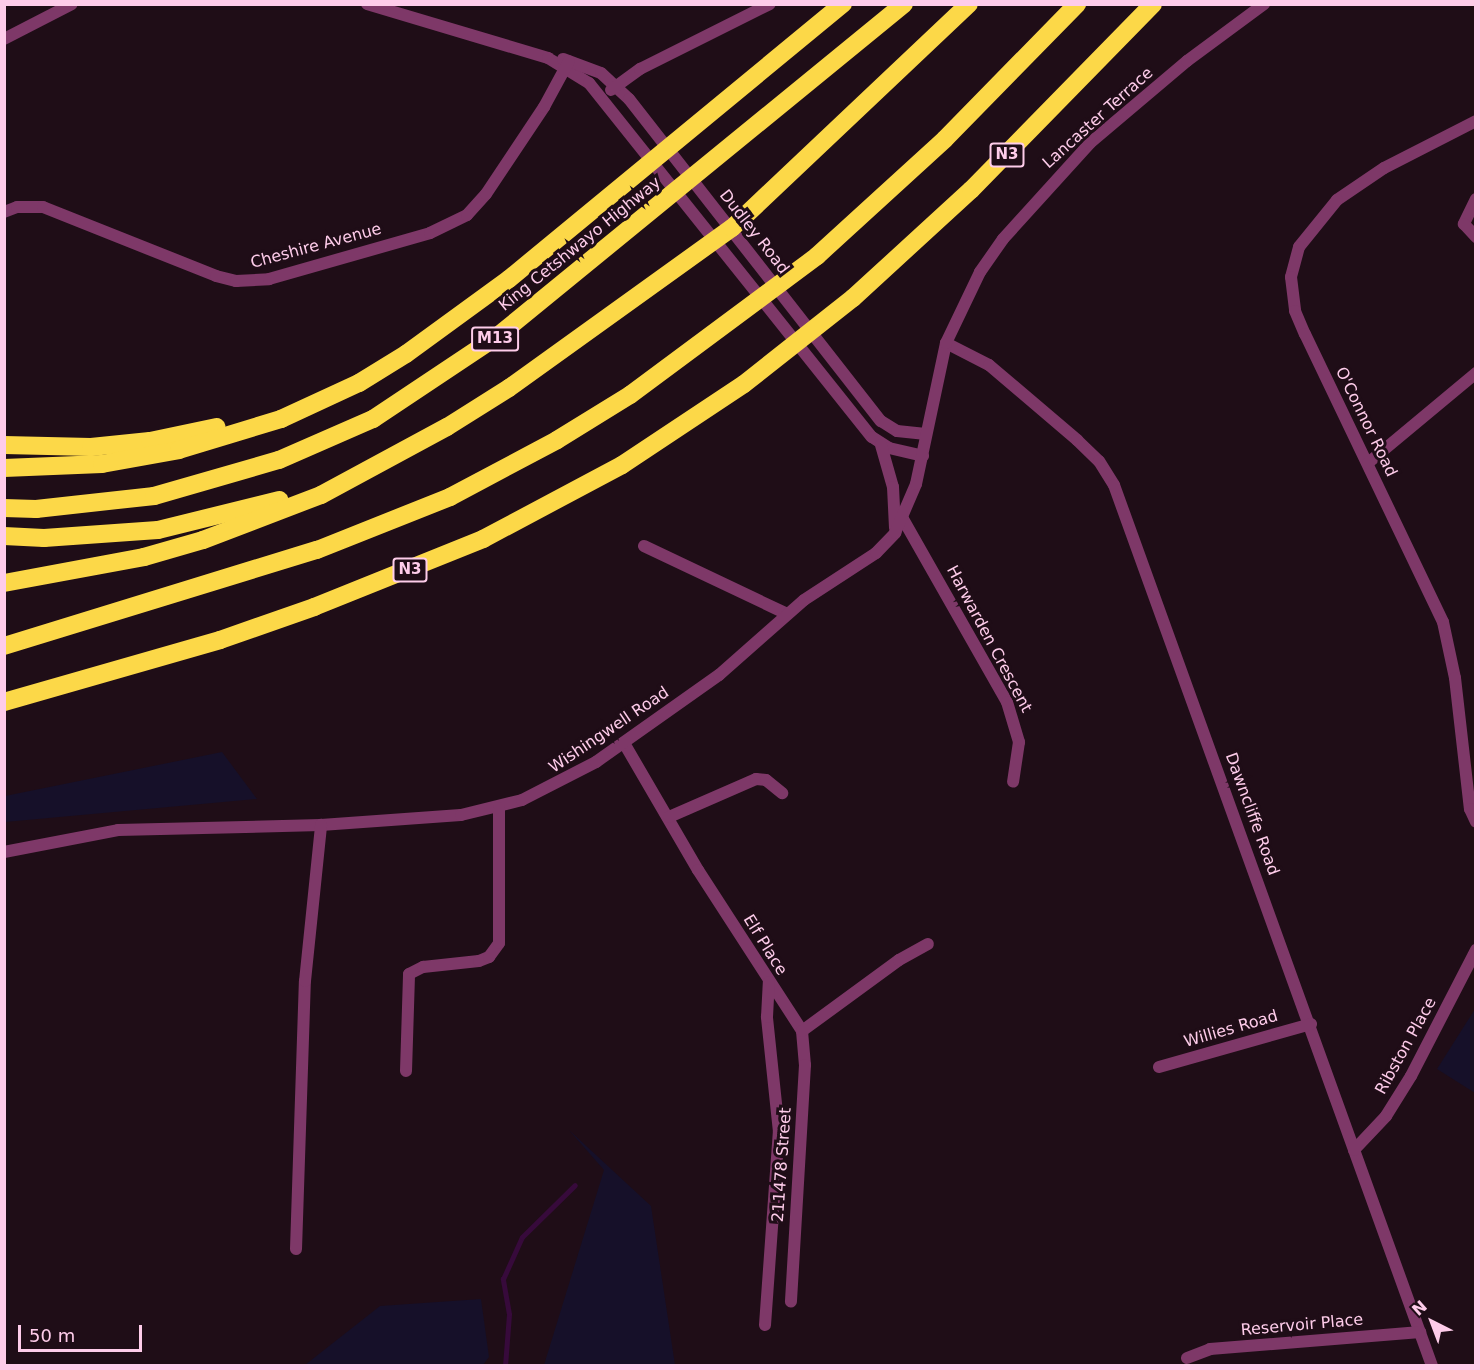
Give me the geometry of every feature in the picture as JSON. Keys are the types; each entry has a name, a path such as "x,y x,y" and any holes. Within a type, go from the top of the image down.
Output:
{"highway":[{"name":"King Cetshwayo Highway","path":"4,468 102,464 237,434 324,401 406,354 509,279 843,4"},
{"name":"King Cetshwayo Highway","path":"4,508 48,508 154,496 279,460 373,419 499,335 904,4"},
{"path":"4,583 144,557 203,540 321,495 509,388 732,228 969,4"},
{"path":"4,646 317,550 450,497 557,440 630,395 817,256 945,140 1077,4"},
{"name":"N3","path":"4,702 220,640 483,539 622,465 687,424 853,298 971,190 1153,4"},
{"path":"4,445 91,447 189,434 254,417 406,354"},
{"path":"4,536 118,535 189,525 302,493 368,468"}],"street":[{"path":"4,39 72,4"},
{"name":"Dudley Road","path":"368,4 567,64 594,70 616,85 650,125 711,205 732,228 881,421 897,431 926,434"},
{"path":"604,97 616,85 657,60 770,4"},
{"name":"Lancaster Terrace","path":"946,343 986,263 1063,169 1187,61 1264,4"},
{"name":"Dudley Road","path":"567,64 604,97 698,218 881,445 894,487 895,533"},
{"name":"Cheshire Avenue","path":"4,212 17,207 43,207 216,276 236,281 269,279 430,233 466,215 499,174 567,64"},
{"name":"O'Connor Road","path":"1476,121 1358,184 1317,219 1299,247 1291,277 1295,311 1443,622 1455,678 1470,809 1476,822"},
{"path":"1476,199 1464,217 1464,224 1476,237"},
{"path":"926,434 946,343"},
{"name":"Dawncliffe Road","path":"946,343 978,358 1007,380 1099,460 1114,485 1311,1024 1432,1365"},
{"path":"1368,463 1476,373"},
{"name":"Wishingwell Road","path":"4,852 118,830 321,825 461,815 499,808 549,789 624,743 737,661 787,614 876,553 895,533 903,519 923,456 926,434"},
{"path":"881,445 923,456"},
{"name":"Harwarden Crescent","path":"903,519 1007,702 1019,742 1013,782"},
{"path":"644,546 787,614"},
{"name":"Elf Place","path":"624,743 769,982 802,1031"},
{"path":"669,817 756,779 766,780 782,793"},
{"path":"406,1071 409,974 423,967 479,961 495,952 499,943 499,808"},
{"path":"296,1249 305,981 321,825"},
{"path":"802,1031 899,960 928,944"},
{"name":"Ribston Place","path":"1354,1150 1386,1116 1411,1076 1476,950"},
{"path":"765,1325 779,1132 767,1017 769,982"},
{"name":"Willies Road","path":"1159,1067 1311,1024"},
{"name":"211478 Street","path":"791,1302 804,1074 802,1031"},
{"name":"Reservoir Place","path":"1187,1358 1210,1349 1420,1332"}],"shaded area":[{"path":"222,752 257,799 5,822 5,796"},
{"path":"1475,1009 1475,1093 1437,1069"},
{"path":"569,1130 651,1206 675,1365 544,1365 604,1170"},
{"path":"481,1299 489,1357 483,1365 305,1365 380,1306"}],"waterway":[{"path":"505,1366 509,1314 503,1279 522,1237 575,1185"}]}
